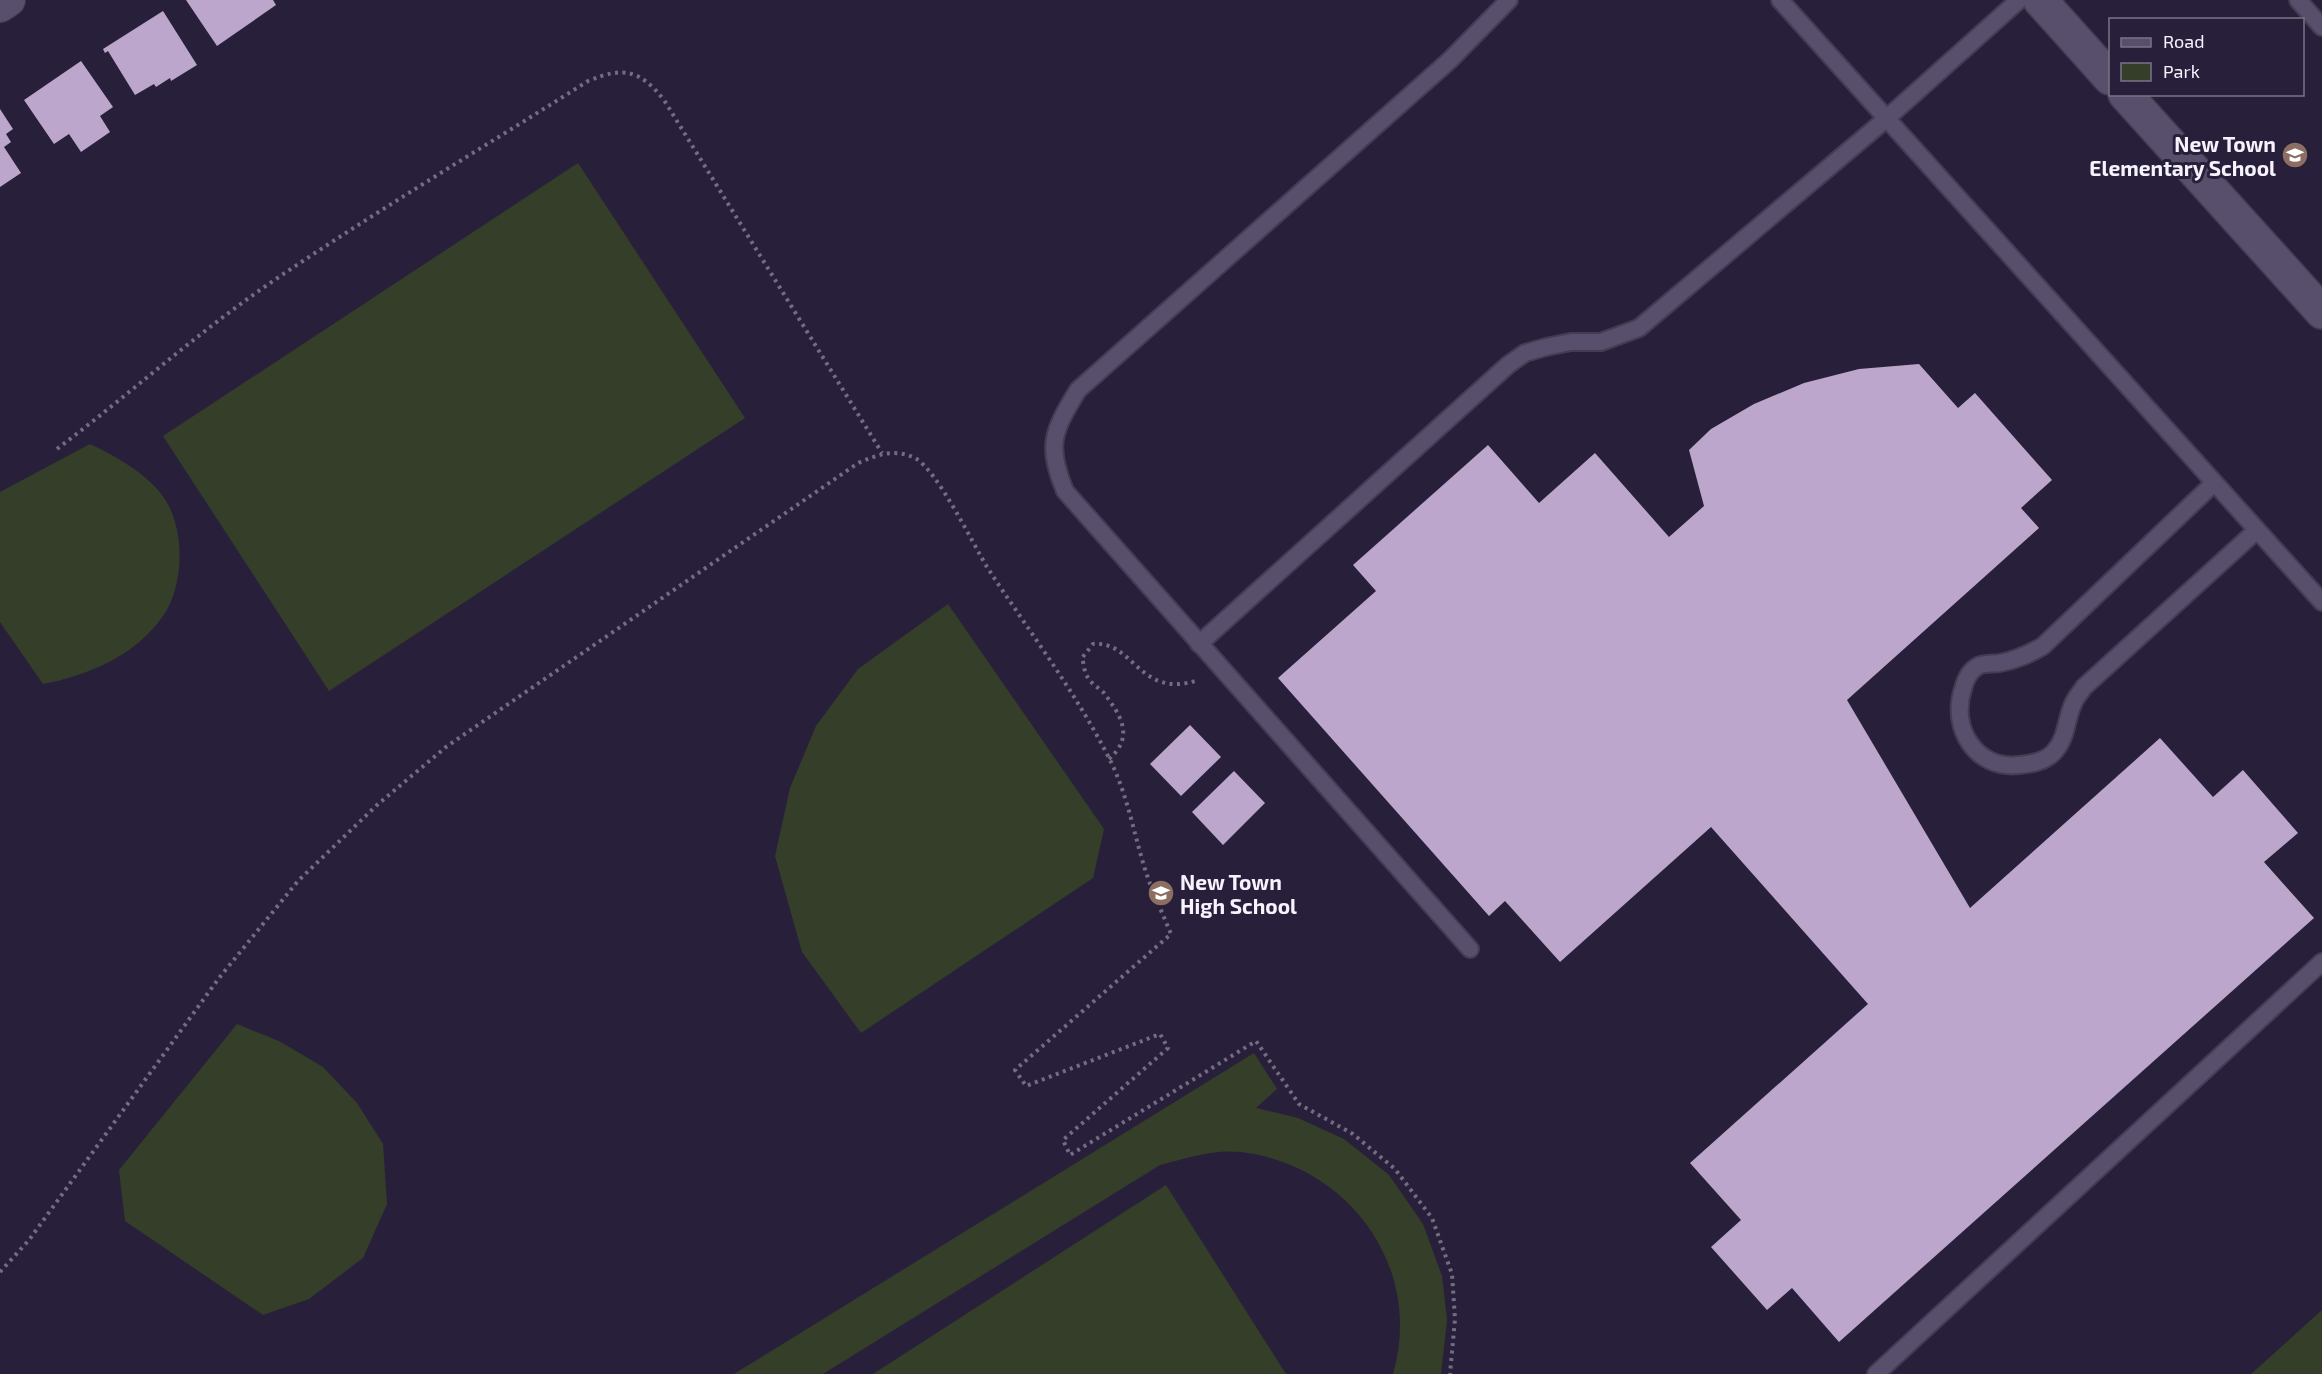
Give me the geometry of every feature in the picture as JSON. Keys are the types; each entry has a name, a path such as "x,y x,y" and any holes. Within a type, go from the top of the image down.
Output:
{"street":[{"path":"0,6 9,0"},
{"path":"2040,0 2109,77"},
{"path":"2127,96 2322,312"}],"lane":[{"path":"1470,949 1065,491 1056,470 1052,444 1061,417 1078,390 1450,60 1509,0"},
{"path":"1780,0 2322,602"},
{"path":"1200,644 1508,364 1525,353 1546,347 1571,342 1601,342 1639,328 1886,118 2019,0"},
{"path":"2298,0 2322,27"},
{"path":"2214,483 2043,646 2022,657 1978,666 1966,678 1960,696 1959,719 1966,740 1977,753 1994,764 2014,766 2035,764 2052,754 2063,740 2073,703 2084,687 2257,530"},
{"path":"1876,1374 2322,962"}],"path":[{"path":"57,449 109,410 193,339 276,279 588,81 610,72 630,74 649,82 664,100 882,453"},
{"path":"0,1272 29,1240 219,978 298,881 377,805 446,747 858,463 882,453 898,453 916,459 931,472 987,566 1058,673 1109,759 1127,803 1144,868 1171,934 1016,1070 1026,1086 1160,1034 1168,1048 1063,1140 1070,1155 1256,1041 1299,1104 1353,1134 1395,1169 1432,1218 1452,1274 1455,1319 1450,1374"},
{"path":"1109,759 1120,749 1125,738 1121,723 1104,694 1087,677 1083,658 1094,644 1105,643 1116,647 1142,673 1164,683 1183,685 1224,671"}],"green space":[{"path":"578,163 745,418 329,691 163,436"},
{"path":"90,444 142,475 166,501 172,514 179,543 178,575 170,604 152,630 139,642 110,662 94,669 43,684 0,622 0,492"},
{"path":"948,604 1104,829 1093,878 861,1033 802,952 775,856 790,788 816,726 858,669"},
{"path":"237,1024 279,1041 323,1067 357,1103 383,1144 387,1204 363,1258 309,1299 263,1315 125,1221 119,1170"},
{"path":"1254,1053 1277,1089 1256,1108 1298,1118 1344,1139 1389,1175 1423,1224 1442,1276 1447,1320 1441,1374 1393,1374 1400,1335 1398,1296 1387,1261 1369,1228 1345,1200 1315,1177 1280,1161 1231,1151 1200,1155 1160,1165 823,1374 734,1374"},
{"path":"1166,1185 1286,1374 873,1374"},
{"path":"2322,1310 2322,1374 2251,1374 2260,1366"}],"building":[{"path":"186,0 273,0 276,5 217,46"},
{"path":"163,11 197,65 171,81 170,78 156,87 154,84 135,95 108,51 105,53 103,49"},
{"path":"81,61 113,107 100,116 110,132 81,152 69,134 54,144 24,100"},
{"path":"0,109 13,129 6,134 11,142 4,147 21,173 0,187"},
{"path":"1919,364 1958,408 1975,393 2052,480 2021,508 2039,528 1847,700 1970,908 2160,738 2213,797 2243,770 2298,833 2264,862 2314,918 1839,1342 1792,1288 1767,1310 1711,1247 1741,1220 1690,1163 1868,1004 1711,827 1560,962 1505,901 1489,916 1278,678 1376,591 1353,565 1488,445 1539,503 1595,453 1669,537 1704,506 1689,450 1711,429 1754,404 1804,383 1859,369"},
{"path":"1190,725 1221,757 1181,796 1150,764"},
{"path":"1234,771 1265,803 1223,845 1192,812"}],"place":[{"name":"New Town Elementary School","path":"2295,155"},
{"name":"New Town High School","path":"1161,893"}]}
